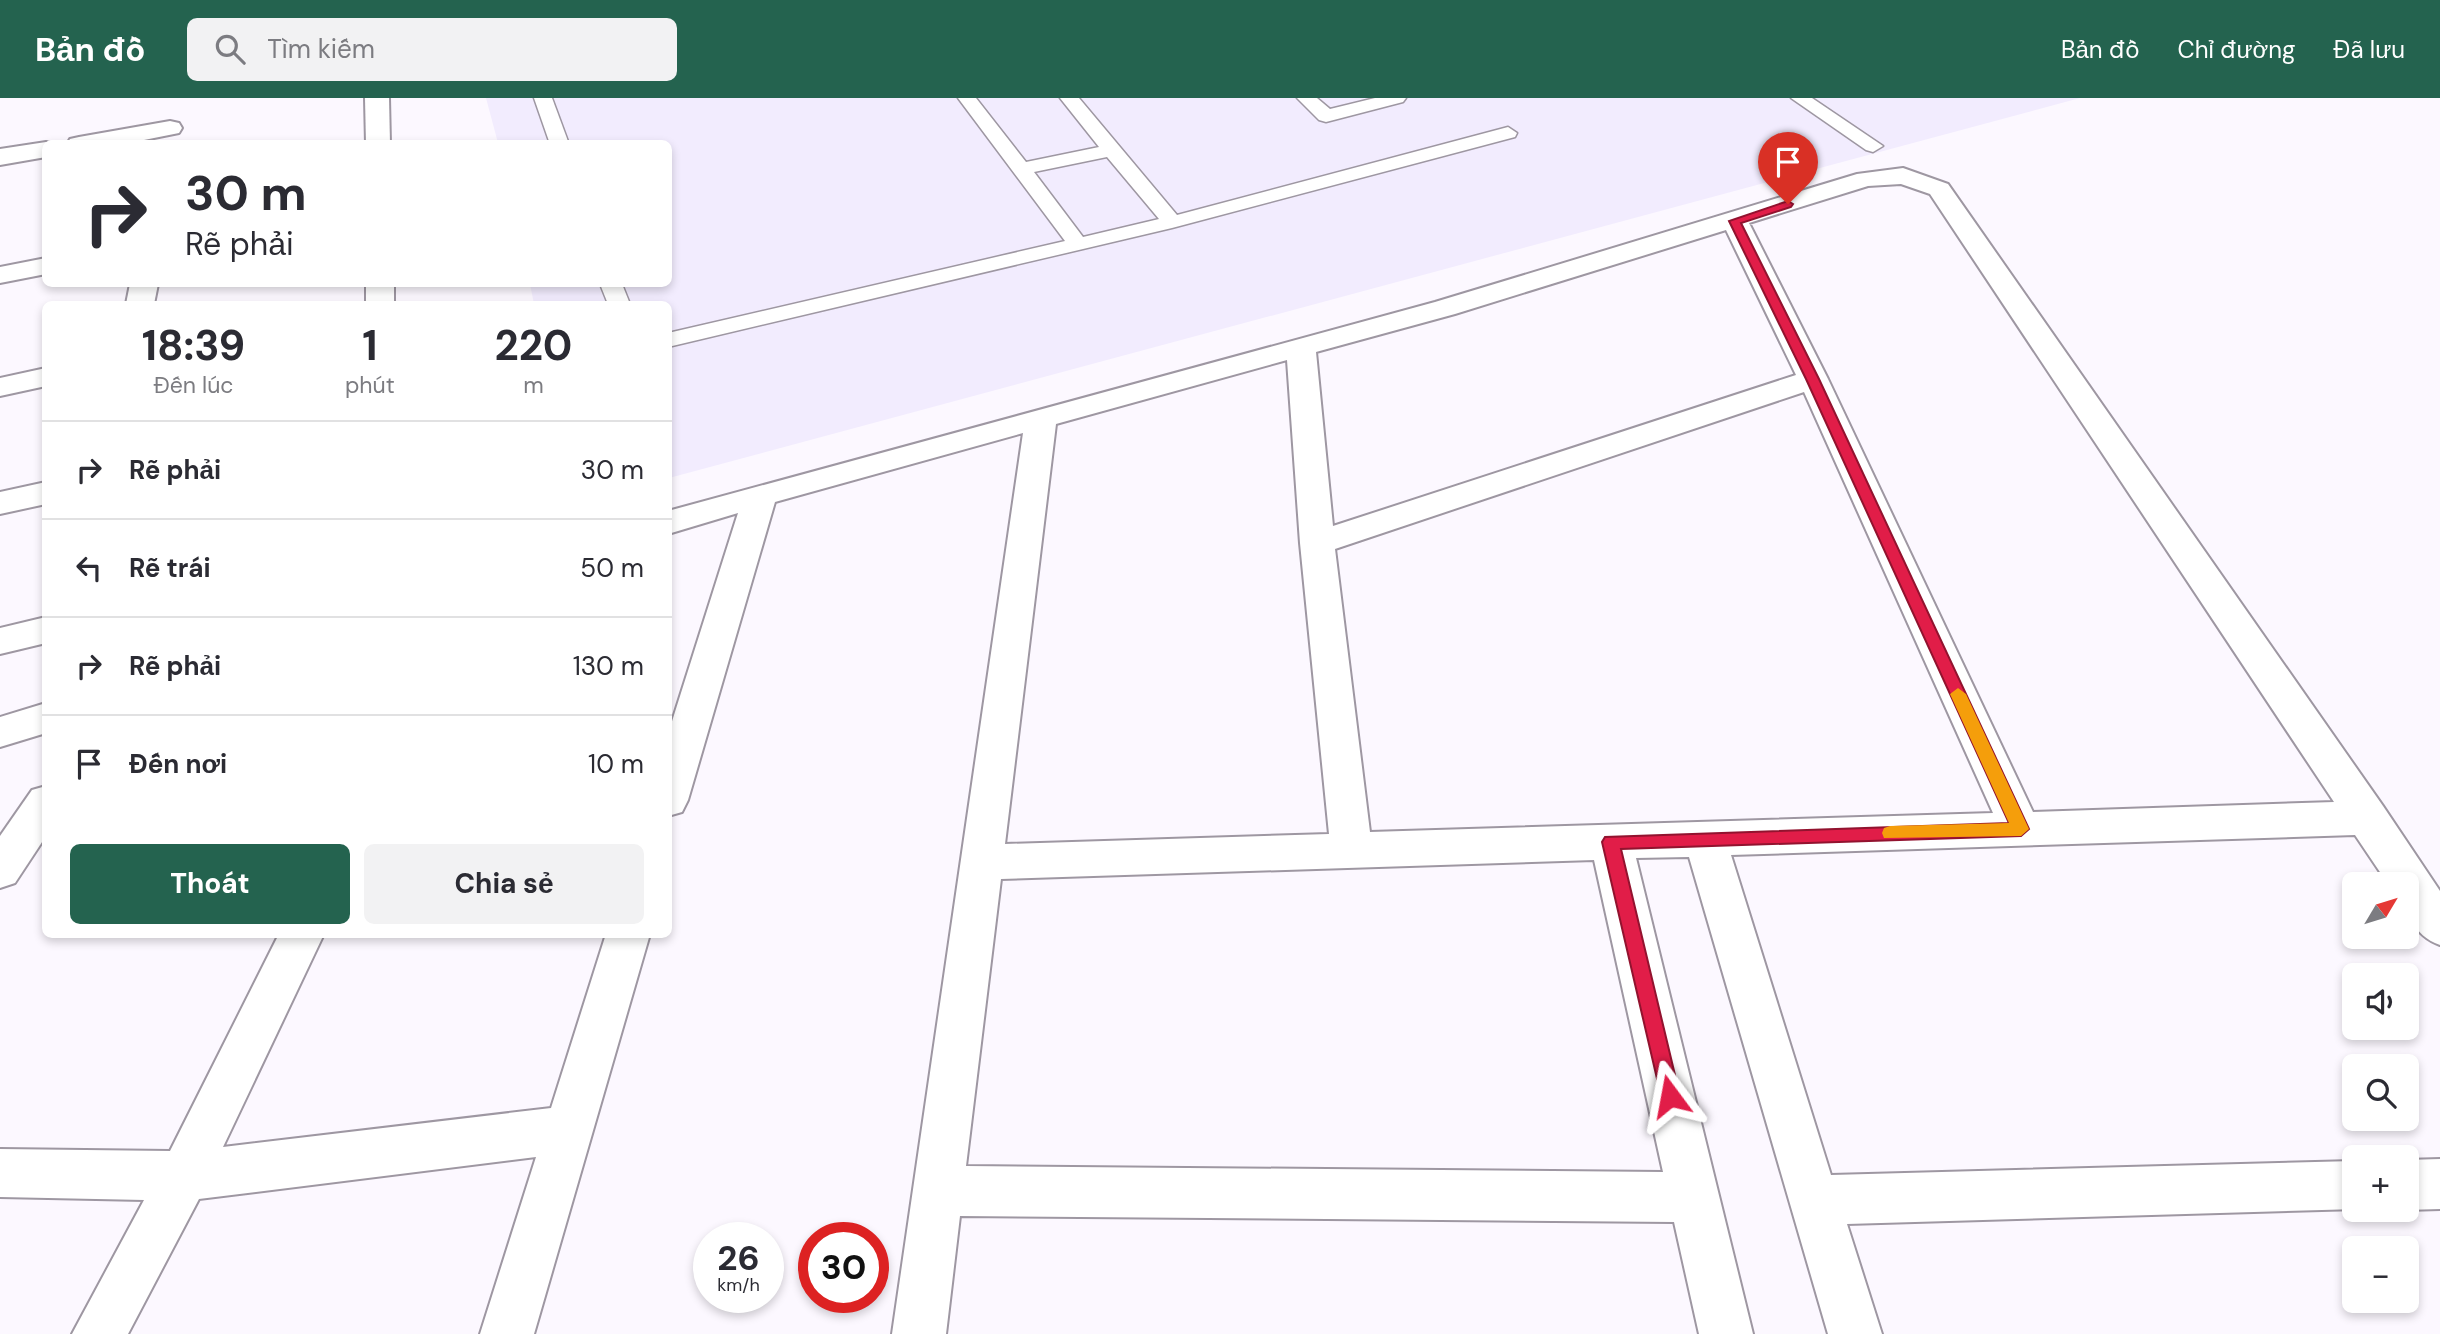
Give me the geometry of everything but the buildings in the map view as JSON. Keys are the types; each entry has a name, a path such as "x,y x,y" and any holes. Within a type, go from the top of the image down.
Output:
{"street":[{"path":"377,98 378,140"},
{"path":"99,140 170,126"},
{"path":"0,157 42,150"},
{"path":"672,522 760,495 1459,304 1883,176 1903,176 1939,189 2440,926"},
{"path":"1735,221 1813,379 2021,829"},
{"path":"0,275 42,267"},
{"path":"1301,347 1317,543 1352,850"},
{"path":"0,387 42,378"},
{"path":"1317,543 1813,379"},
{"path":"919,1334 1041,418"},
{"path":"0,503 42,494"},
{"path":"672,787 760,495"},
{"path":"0,641 42,630"},
{"path":"0,732 42,719"},
{"path":"0,870 42,808"},
{"path":"982,862 2369,818"},
{"path":"1705,839 1855,1334"},
{"path":"1611,842 1726,1334"},
{"path":"99,1334 184,1176 300,938"},
{"path":"507,1334 627,938"},
{"path":"0,1173 184,1176 570,1129"},
{"path":"2419,1185 2440,1184"},
{"path":"1815,1200 2342,1186"},
{"path":"938,1191 1694,1197"}],"lane":[{"path":"543,98 559,140"},
{"path":"967,98 1078,244"},
{"path":"1069,98 1171,222"},
{"path":"1306,98 1326,116 1397,98"},
{"path":"1800,98 1873,145"},
{"path":"672,339 1171,222 1508,133"},
{"path":"1021,169 1111,150"}],"shaded area":[{"path":"486,98 2080,98 672,477 672,301 533,301 531,287 672,287 672,140 497,140"}],"slow traffic":[{"path":"1890,833 2021,829 1958,694"}],"route":[{"path":"1670,1096 1611,842 2021,829 1813,379 1735,221 1788,204"}]}
